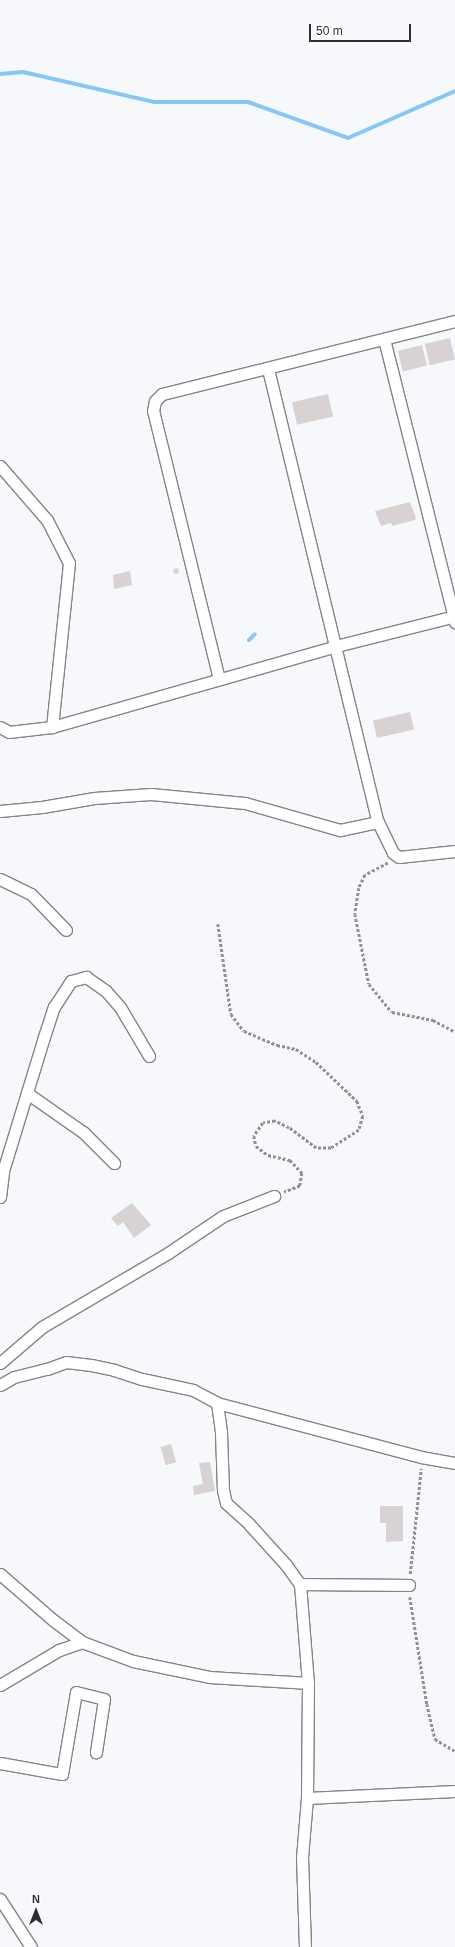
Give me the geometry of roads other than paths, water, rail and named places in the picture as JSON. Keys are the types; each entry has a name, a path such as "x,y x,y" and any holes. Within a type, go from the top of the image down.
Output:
{"street":[{"path":"219,679 153,411 155,401 162,394 268,369 455,321"},
{"path":"0,727 9,732 52,727 336,646 455,618 384,339"},
{"path":"268,369 378,822 393,853 399,856 455,851"},
{"path":"0,466 47,520 68,563 52,727"},
{"path":"0,811 42,807 94,798 151,794 245,804 340,830 378,822"},
{"path":"0,879 31,894 66,930"},
{"path":"0,1197 3,1172 54,1007 71,981 86,977 106,991 120,1007 149,1056"},
{"path":"27,1093 83,1132 114,1163"},
{"path":"0,1363 42,1327 168,1253 223,1216 274,1196"},
{"path":"0,1385 14,1377 47,1369 66,1362 114,1370 142,1379 193,1390 217,1403 421,1457 455,1463"},
{"path":"217,1403 221,1433 223,1490 226,1503 249,1524 286,1565 300,1584 308,1683 307,1798 302,1856 305,1947"},
{"path":"0,1574 53,1620 82,1642 133,1661 210,1678 308,1683"},
{"path":"300,1584 408,1585"},
{"path":"0,1685 59,1650 82,1642"},
{"path":"0,1763 62,1774 76,1692 104,1699 96,1752"},
{"path":"307,1798 455,1791"},
{"path":"2,1905 31,1947"}],"waterway":[{"path":"0,74 23,72 154,102 248,102 348,138 455,91"},
{"path":"249,640 255,634"}]}
